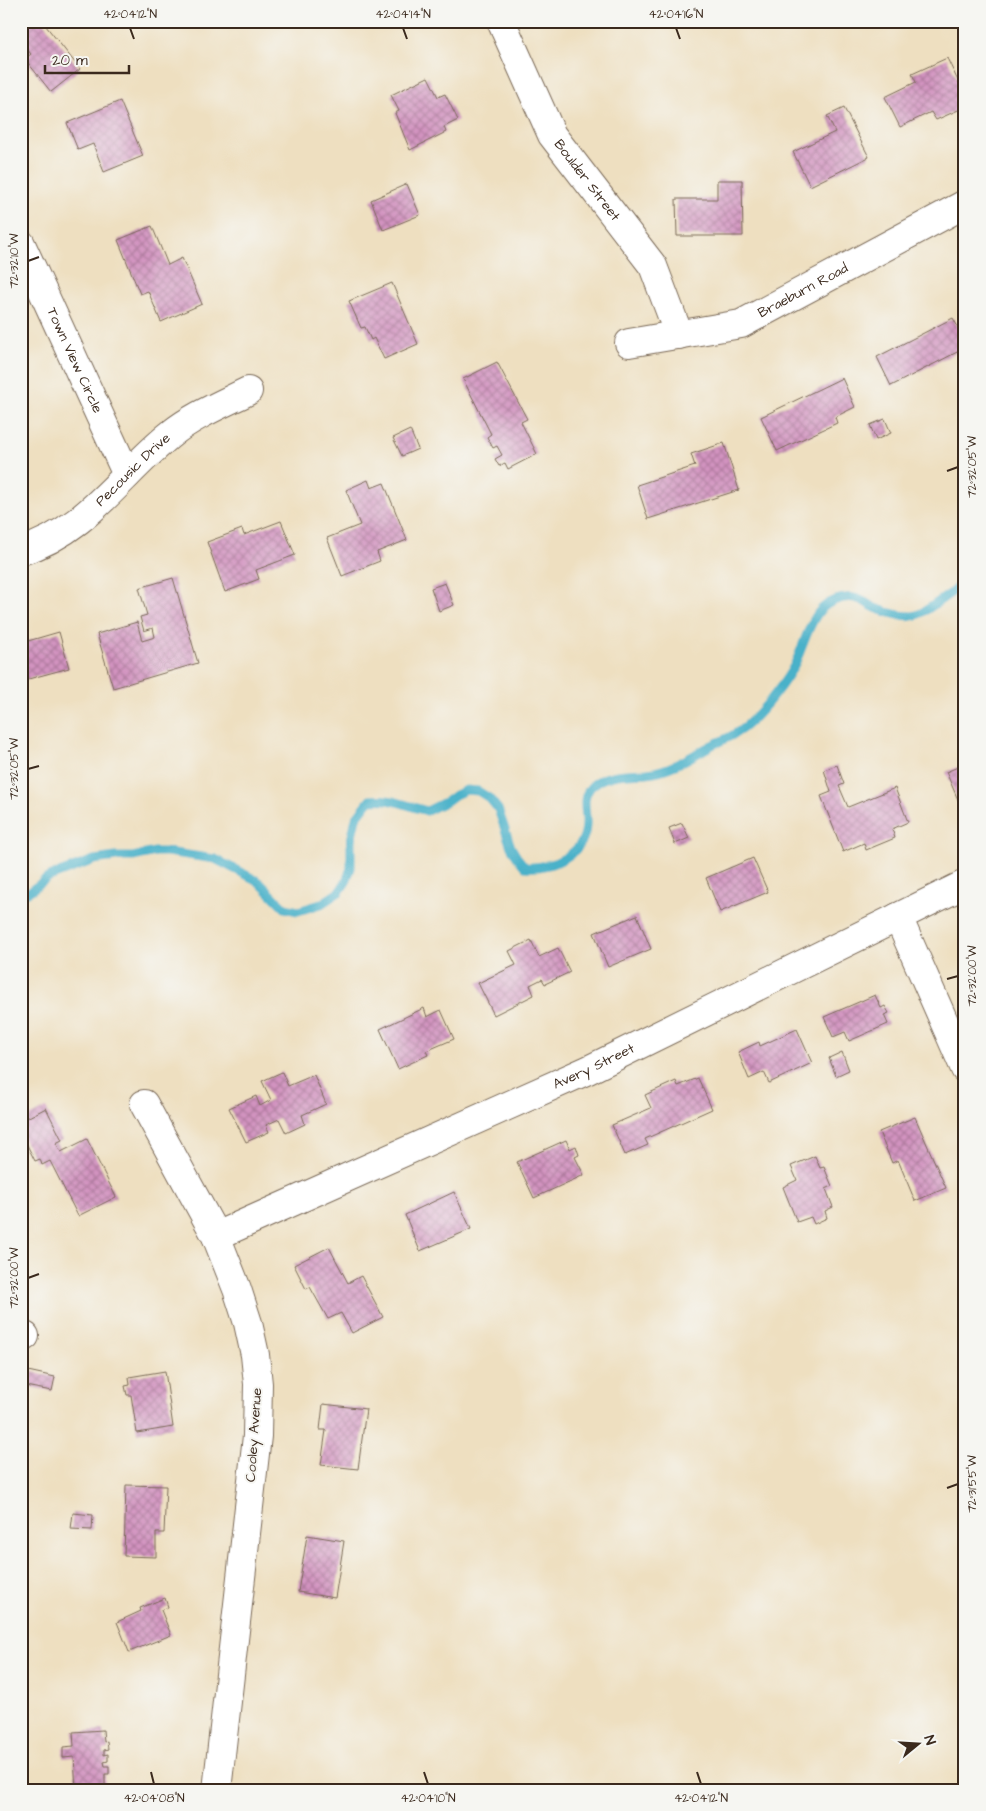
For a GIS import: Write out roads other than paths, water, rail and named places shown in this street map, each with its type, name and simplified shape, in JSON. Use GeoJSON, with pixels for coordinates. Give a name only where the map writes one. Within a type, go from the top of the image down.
{"type":"FeatureCollection","features":[{"type":"Feature","properties":{"kind":"street","name":"Boulder Street"},"geometry":{"type":"LineString","coordinates":[[501,21],[552,135],[653,266],[678,335]]}},
{"type":"Feature","properties":{"kind":"street","name":"Braeburn Road"},"geometry":{"type":"LineString","coordinates":[[629,343],[741,324],[965,204]]}},
{"type":"Feature","properties":{"kind":"street","name":"Town View Circle"},"geometry":{"type":"LineString","coordinates":[[21,244],[127,475]]}},
{"type":"Feature","properties":{"kind":"street","name":"Pecousic Drive"},"geometry":{"type":"LineString","coordinates":[[21,551],[54,537],[83,518],[110,494],[147,455],[185,423],[248,391]]}},
{"type":"Feature","properties":{"kind":"street","name":"Avery Street"},"geometry":{"type":"LineString","coordinates":[[216,1236],[588,1070],[965,884]]}},
{"type":"Feature","properties":{"kind":"street"},"geometry":{"type":"LineString","coordinates":[[898,916],[965,1069]]}},
{"type":"Feature","properties":{"kind":"street","name":"Cooley Avenue"},"geometry":{"type":"LineString","coordinates":[[144,1104],[216,1236],[237,1289],[252,1340],[257,1370],[257,1436],[217,1790]]}},
{"type":"Feature","properties":{"kind":"waterway"},"geometry":{"type":"LineString","coordinates":[[21,895],[30,891],[49,877],[94,860],[167,852],[215,859],[258,881],[285,908],[298,911],[321,904],[339,892],[346,882],[351,868],[351,840],[356,818],[370,800],[392,801],[427,811],[466,790],[478,791],[489,798],[498,809],[511,847],[525,867],[545,866],[565,858],[580,844],[586,825],[585,806],[587,792],[595,783],[609,777],[656,772],[672,766],[733,735],[752,720],[787,678],[814,620],[826,605],[842,598],[853,598],[886,612],[912,616],[920,614],[955,590],[962,580],[965,568]]}}]}
